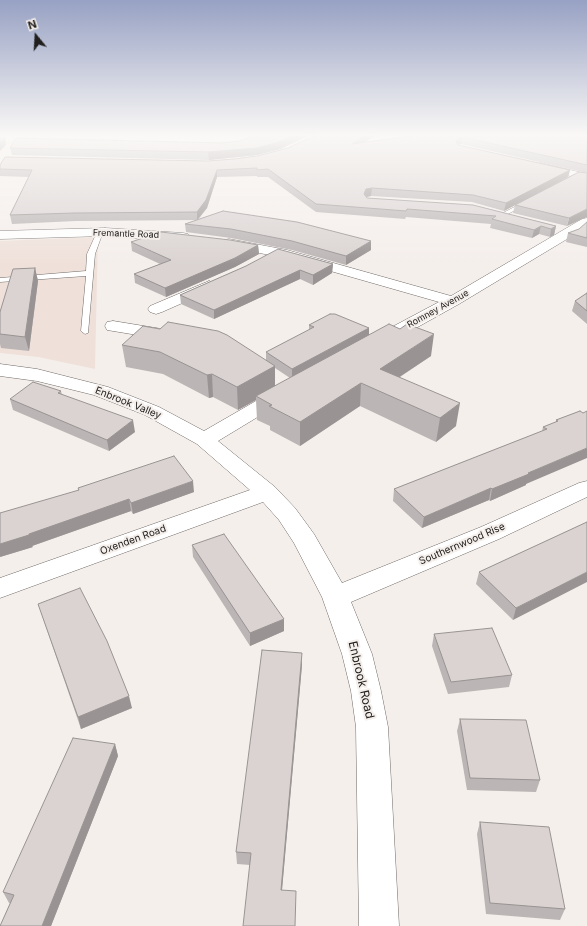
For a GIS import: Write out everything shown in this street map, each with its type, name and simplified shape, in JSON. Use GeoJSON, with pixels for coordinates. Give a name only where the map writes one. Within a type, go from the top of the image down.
{"type":"FeatureCollection","features":[{"type":"Feature","properties":{"kind":"street"},"geometry":{"type":"LineString","coordinates":[[487,212],[523,220]]}},
{"type":"Feature","properties":{"kind":"street"},"geometry":{"type":"LineString","coordinates":[[551,228],[582,226]]}},
{"type":"Feature","properties":{"kind":"street","name":"Romney Avenue"},"geometry":{"type":"LineString","coordinates":[[372,345],[453,301],[582,226]]}},
{"type":"Feature","properties":{"kind":"street","name":"Fremantle Road"},"geometry":{"type":"LineString","coordinates":[[0,235],[100,232],[152,234],[194,238]]}},
{"type":"Feature","properties":{"kind":"street"},"geometry":{"type":"LineString","coordinates":[[216,241],[276,252],[453,301]]}},
{"type":"Feature","properties":{"kind":"street"},"geometry":{"type":"LineString","coordinates":[[258,262],[276,252]]}},
{"type":"Feature","properties":{"kind":"street"},"geometry":{"type":"LineString","coordinates":[[156,309],[220,281]]}},
{"type":"Feature","properties":{"kind":"street"},"geometry":{"type":"LineString","coordinates":[[113,326],[182,338]]}},
{"type":"Feature","properties":{"kind":"street","name":"Enbrook Valley"},"geometry":{"type":"LineString","coordinates":[[0,370],[37,375],[101,391],[152,411],[204,440]]}},
{"type":"Feature","properties":{"kind":"street"},"geometry":{"type":"LineString","coordinates":[[204,440],[289,385]]}},
{"type":"Feature","properties":{"kind":"street","name":"Enbrook Road"},"geometry":{"type":"LineString","coordinates":[[204,440],[267,492],[287,514],[305,540],[336,597],[357,654],[372,727],[379,926]]}},
{"type":"Feature","properties":{"kind":"street","name":"Southernwood Rise"},"geometry":{"type":"LineString","coordinates":[[336,597],[490,533],[587,488]]}},
{"type":"Feature","properties":{"kind":"street","name":"Oxenden Road"},"geometry":{"type":"LineString","coordinates":[[0,588],[267,492]]}},
{"type":"Feature","properties":{"kind":"lane"},"geometry":{"type":"LineString","coordinates":[[569,180],[576,178]]}},
{"type":"Feature","properties":{"kind":"lane"},"geometry":{"type":"LineString","coordinates":[[502,215],[530,201]]}},
{"type":"Feature","properties":{"kind":"lane"},"geometry":{"type":"LineString","coordinates":[[85,331],[91,254],[100,232]]}},
{"type":"Feature","properties":{"kind":"lane"},"geometry":{"type":"LineString","coordinates":[[0,280],[90,273]]}},
{"type":"Feature","properties":{"kind":"shaded area"},"geometry":{"type":"Polygon","coordinates":[[[98,237],[95,369],[38,357],[0,353],[0,241],[98,237]]]}},
{"type":"Feature","properties":{"kind":"building"},"geometry":{"type":"Polygon","coordinates":[[[28,178],[214,178],[206,200],[197,212],[10,215],[28,178]]]}},
{"type":"Feature","properties":{"kind":"building"},"geometry":{"type":"Polygon","coordinates":[[[281,178],[554,178],[506,203],[473,195],[372,188],[366,189],[364,194],[367,198],[473,205],[556,226],[551,229],[541,226],[534,230],[492,219],[496,216],[316,204],[281,178]]]}},
{"type":"Feature","properties":{"kind":"building"},"geometry":{"type":"Polygon","coordinates":[[[567,178],[587,178],[587,209],[569,218],[515,205],[567,178]]]}},
{"type":"Feature","properties":{"kind":"building"},"geometry":{"type":"Polygon","coordinates":[[[223,211],[297,222],[371,241],[346,256],[292,241],[231,229],[185,224],[223,211]]]}},
{"type":"Feature","properties":{"kind":"building"},"geometry":{"type":"Polygon","coordinates":[[[587,222],[587,238],[568,233],[579,229],[587,222]]]}},
{"type":"Feature","properties":{"kind":"building"},"geometry":{"type":"Polygon","coordinates":[[[161,232],[230,240],[258,245],[235,258],[165,288],[134,274],[171,260],[131,242],[161,232]]]}},
{"type":"Feature","properties":{"kind":"building"},"geometry":{"type":"Polygon","coordinates":[[[278,249],[333,264],[313,275],[300,270],[214,310],[180,295],[246,266],[278,249]]]}},
{"type":"Feature","properties":{"kind":"building"},"geometry":{"type":"Polygon","coordinates":[[[35,268],[25,337],[0,334],[0,312],[13,269],[35,268]]]}},
{"type":"Feature","properties":{"kind":"building"},"geometry":{"type":"Polygon","coordinates":[[[587,293],[587,311],[575,301],[587,293]]]}},
{"type":"Feature","properties":{"kind":"building"},"geometry":{"type":"Polygon","coordinates":[[[330,314],[335,314],[369,328],[292,369],[266,352],[314,327],[309,325],[330,314]]]}},
{"type":"Feature","properties":{"kind":"building"},"geometry":{"type":"Polygon","coordinates":[[[168,322],[218,331],[227,335],[275,366],[237,387],[212,374],[207,375],[160,352],[122,345],[143,326],[160,329],[168,322]]]}},
{"type":"Feature","properties":{"kind":"building"},"geometry":{"type":"Polygon","coordinates":[[[389,324],[400,329],[407,324],[434,334],[380,369],[460,403],[440,418],[361,383],[300,422],[269,406],[272,405],[256,396],[389,324]]]}},
{"type":"Feature","properties":{"kind":"building"},"geometry":{"type":"Polygon","coordinates":[[[33,382],[61,391],[58,393],[133,420],[107,440],[10,399],[33,382]]]}},
{"type":"Feature","properties":{"kind":"building"},"geometry":{"type":"Polygon","coordinates":[[[580,411],[583,413],[587,411],[587,448],[528,473],[529,474],[492,489],[491,488],[424,517],[394,489],[547,429],[543,427],[558,421],[556,420],[580,411]]]}},
{"type":"Feature","properties":{"kind":"building"},"geometry":{"type":"Polygon","coordinates":[[[174,456],[193,481],[131,503],[129,499],[0,544],[0,513],[79,490],[78,488],[174,456]]]}},
{"type":"Feature","properties":{"kind":"building"},"geometry":{"type":"Polygon","coordinates":[[[587,522],[587,572],[516,608],[479,572],[587,522]]]}},
{"type":"Feature","properties":{"kind":"building"},"geometry":{"type":"Polygon","coordinates":[[[224,534],[284,619],[250,633],[192,545],[224,534]]]}},
{"type":"Feature","properties":{"kind":"building"},"geometry":{"type":"Polygon","coordinates":[[[80,588],[107,641],[129,696],[78,717],[38,604],[80,588]]]}},
{"type":"Feature","properties":{"kind":"building"},"geometry":{"type":"Polygon","coordinates":[[[492,628],[512,675],[451,682],[434,634],[492,628]]]}},
{"type":"Feature","properties":{"kind":"building"},"geometry":{"type":"Polygon","coordinates":[[[262,650],[302,653],[281,890],[296,891],[295,926],[243,926],[251,853],[236,852],[262,650]]]}},
{"type":"Feature","properties":{"kind":"building"},"geometry":{"type":"Polygon","coordinates":[[[460,719],[526,720],[540,780],[470,778],[460,719]]]}},
{"type":"Feature","properties":{"kind":"building"},"geometry":{"type":"Polygon","coordinates":[[[73,738],[115,744],[42,926],[0,926],[14,895],[3,892],[73,738]]]}},
{"type":"Feature","properties":{"kind":"building"},"geometry":{"type":"Polygon","coordinates":[[[480,822],[549,827],[565,909],[490,903],[480,822]]]}}]}
